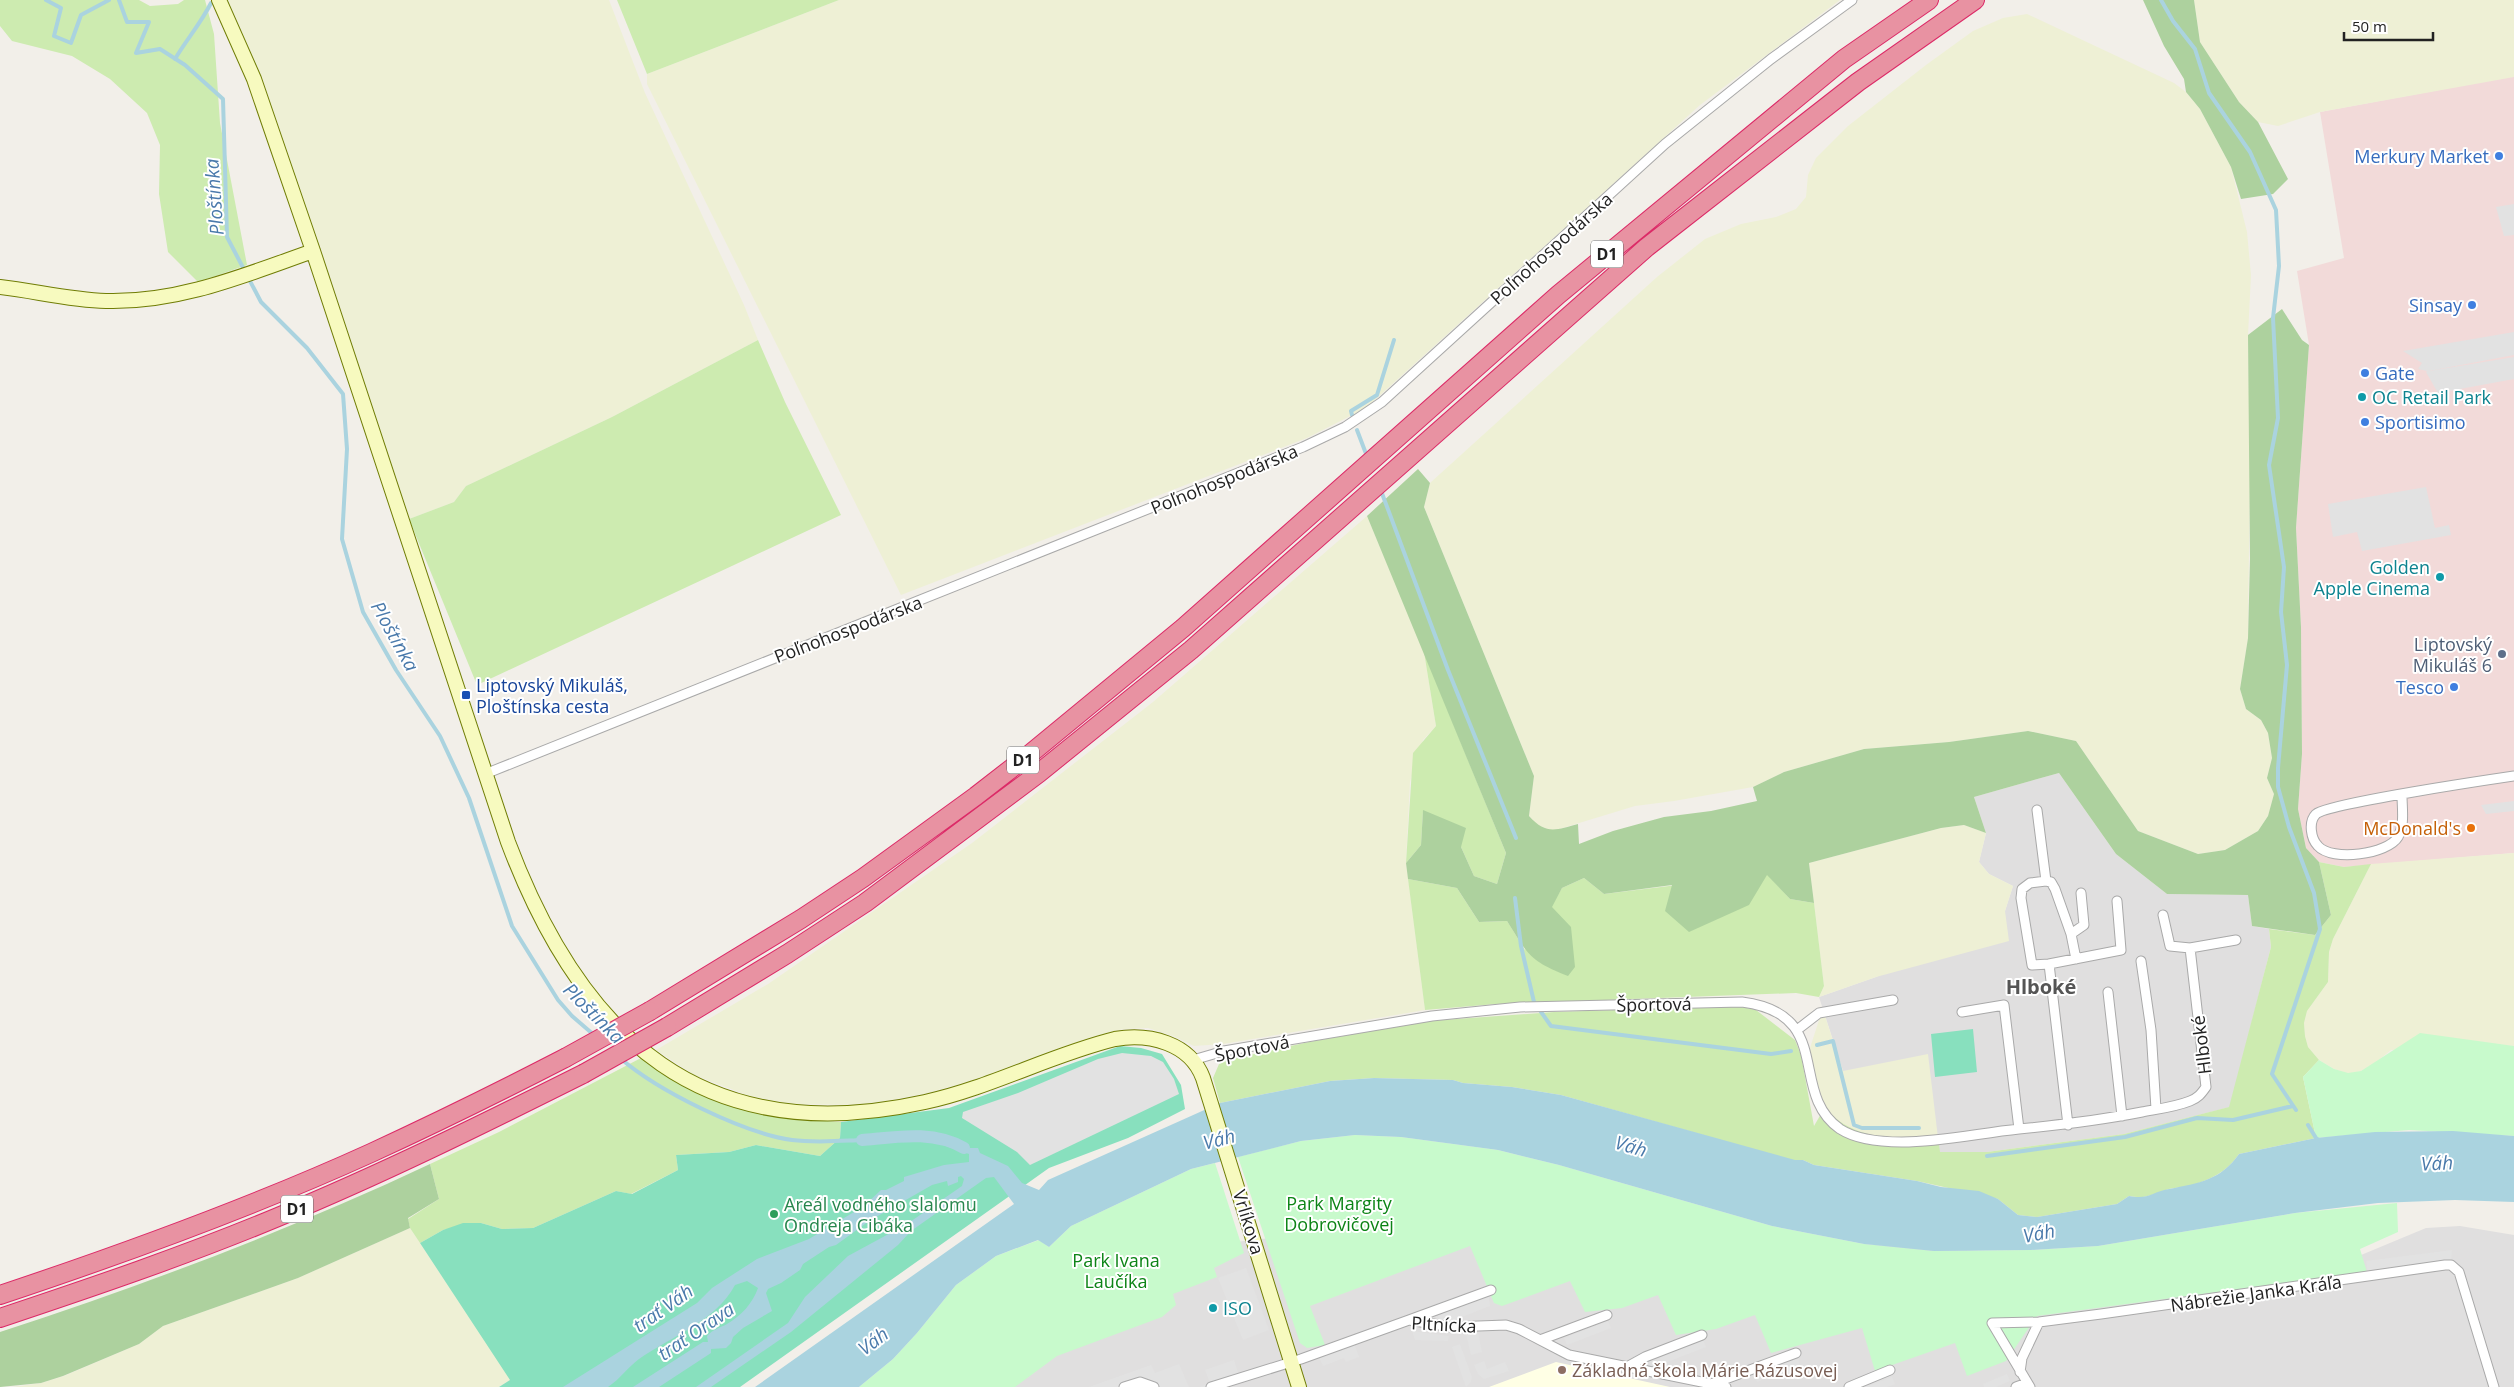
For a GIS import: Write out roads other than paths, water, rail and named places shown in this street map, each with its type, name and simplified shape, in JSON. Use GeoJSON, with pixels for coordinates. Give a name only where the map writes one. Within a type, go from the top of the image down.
{"type":"FeatureCollection","features":[{"type":"Feature","properties":{"kind":"highway","name":"D1"},"geometry":{"type":"LineString","coordinates":[[0,1295],[162,1239],[370,1154],[565,1058],[650,1011],[801,919],[862,878],[976,796],[1183,628],[1558,295],[1844,58],[1929,0]]}},
{"type":"Feature","properties":{"kind":"highway","name":"D1"},"geometry":{"type":"LineString","coordinates":[[0,1318],[171,1259],[277,1218],[380,1172],[583,1074],[667,1027],[787,954],[865,903],[990,812],[1191,650],[1647,247],[1858,82],[1975,0]]}},
{"type":"Feature","properties":{"kind":"street"},"geometry":{"type":"LineString","coordinates":[[219,0],[254,79],[313,251],[486,774],[530,898],[571,973],[603,1013],[632,1042],[669,1069],[712,1092],[774,1109],[793,1112],[844,1114],[891,1109],[944,1097],[1099,1043],[1128,1037],[1159,1041],[1174,1047],[1193,1060]]}},
{"type":"Feature","properties":{"kind":"street","name":"Poľnohospodárska"},"geometry":{"type":"LineString","coordinates":[[486,774],[1302,448],[1345,427],[1382,402],[1701,114],[1852,0]]}},
{"type":"Feature","properties":{"kind":"street"},"geometry":{"type":"LineString","coordinates":[[0,287],[82,299],[126,301],[178,295],[225,282],[313,251]]}},
{"type":"Feature","properties":{"kind":"street"},"geometry":{"type":"LineString","coordinates":[[2402,795],[2403,820],[2401,830],[2391,844],[2371,851],[2341,855],[2326,852],[2317,846],[2311,828],[2312,820],[2318,813],[2402,795],[2514,776]]}},
{"type":"Feature","properties":{"kind":"street"},"geometry":{"type":"LineString","coordinates":[[2036,810],[2046,881]]}},
{"type":"Feature","properties":{"kind":"street"},"geometry":{"type":"LineString","coordinates":[[2076,959],[2071,934],[2051,882],[2030,883],[2022,889],[2021,898],[2032,965],[2049,964],[2076,959],[2121,950],[2117,901]]}},
{"type":"Feature","properties":{"kind":"street"},"geometry":{"type":"LineString","coordinates":[[2071,934],[2084,925],[2081,893]]}},
{"type":"Feature","properties":{"kind":"street"},"geometry":{"type":"LineString","coordinates":[[2162,915],[2170,946],[2190,948],[2236,940]]}},
{"type":"Feature","properties":{"kind":"street","name":"Hlboké"},"geometry":{"type":"LineString","coordinates":[[2039,1128],[2122,1116],[2199,1097],[2206,1086],[2190,948]]}},
{"type":"Feature","properties":{"kind":"street"},"geometry":{"type":"LineString","coordinates":[[2141,961],[2151,1030],[2156,1109]]}},
{"type":"Feature","properties":{"kind":"street"},"geometry":{"type":"LineString","coordinates":[[2049,964],[2068,1125]]}},
{"type":"Feature","properties":{"kind":"street"},"geometry":{"type":"LineString","coordinates":[[2108,992],[2122,1116]]}},
{"type":"Feature","properties":{"kind":"street"},"geometry":{"type":"LineString","coordinates":[[1797,1030],[1819,1013],[1893,1000]]}},
{"type":"Feature","properties":{"kind":"street","name":"Športová"},"geometry":{"type":"LineString","coordinates":[[1193,1060],[1224,1052],[1432,1016],[1520,1007],[1742,1002],[1757,1004],[1779,1013],[1797,1030],[1808,1054],[1815,1095],[1829,1119],[1841,1130],[1869,1140],[1903,1142],[1949,1139],[2039,1128]]}},
{"type":"Feature","properties":{"kind":"street"},"geometry":{"type":"LineString","coordinates":[[1962,1012],[2004,1005],[2020,1129]]}},
{"type":"Feature","properties":{"kind":"street","name":"Vrlíkova"},"geometry":{"type":"LineString","coordinates":[[1193,1060],[1200,1071],[1240,1191],[1300,1387]]}},
{"type":"Feature","properties":{"kind":"street","name":"Nábrežie Janka Kráľa"},"geometry":{"type":"LineString","coordinates":[[2020,1372],[1992,1323],[2039,1322],[2282,1290],[2451,1265],[2459,1272],[2463,1282],[2494,1387]]}},
{"type":"Feature","properties":{"kind":"street"},"geometry":{"type":"LineString","coordinates":[[1409,1320],[1491,1290]]}},
{"type":"Feature","properties":{"kind":"street"},"geometry":{"type":"LineString","coordinates":[[1540,1340],[1607,1315]]}},
{"type":"Feature","properties":{"kind":"street","name":"Pltnícka"},"geometry":{"type":"LineString","coordinates":[[1211,1387],[1292,1362],[1409,1320],[1451,1327],[1506,1325],[1519,1328],[1569,1355],[1625,1368],[1726,1387]]}},
{"type":"Feature","properties":{"kind":"street"},"geometry":{"type":"LineString","coordinates":[[2016,1387],[2029,1385],[2020,1372],[2022,1358],[2039,1322]]}},
{"type":"Feature","properties":{"kind":"street"},"geometry":{"type":"LineString","coordinates":[[1625,1368],[1645,1357],[1702,1335]]}},
{"type":"Feature","properties":{"kind":"street"},"geometry":{"type":"LineString","coordinates":[[1712,1384],[1796,1353]]}},
{"type":"Feature","properties":{"kind":"street"},"geometry":{"type":"LineString","coordinates":[[1849,1387],[1890,1370]]}},
{"type":"Feature","properties":{"kind":"street"},"geometry":{"type":"LineString","coordinates":[[1124,1387],[1140,1382],[1154,1387]]}},
{"type":"Feature","properties":{"kind":"water","name":"Váh"},"geometry":{"type":"Polygon","coordinates":[[[1374,1078],[1453,1080],[1463,1083],[1512,1087],[1561,1095],[1795,1160],[1803,1160],[1814,1165],[1917,1181],[1941,1187],[1979,1191],[1998,1199],[2018,1215],[2037,1217],[2117,1204],[2129,1196],[2141,1197],[2200,1182],[2225,1170],[2239,1154],[2316,1138],[2375,1132],[2453,1131],[2514,1136],[2514,1202],[2455,1200],[2378,1203],[2295,1213],[2098,1246],[2031,1250],[1934,1251],[1864,1244],[1772,1226],[1559,1165],[1498,1150],[1401,1137],[1355,1135],[1301,1141],[1191,1169],[1071,1226],[1049,1247],[1038,1240],[996,1256],[956,1285],[893,1359],[859,1387],[755,1387],[1014,1204],[994,1177],[986,1178],[911,1231],[898,1245],[791,1332],[711,1387],[696,1387],[788,1323],[805,1297],[848,1256],[907,1224],[962,1186],[964,1179],[961,1176],[958,1177],[958,1182],[948,1186],[947,1181],[932,1185],[869,1221],[836,1245],[829,1247],[803,1264],[800,1270],[781,1283],[768,1289],[766,1293],[772,1311],[743,1328],[733,1337],[731,1343],[726,1348],[711,1349],[711,1353],[659,1387],[633,1387],[703,1342],[708,1342],[707,1336],[709,1334],[732,1321],[746,1309],[758,1288],[747,1281],[735,1285],[717,1309],[692,1327],[639,1359],[608,1387],[563,1387],[697,1303],[712,1288],[757,1259],[809,1239],[864,1206],[881,1190],[886,1190],[904,1181],[904,1177],[944,1165],[969,1162],[969,1154],[943,1145],[952,1139],[963,1142],[970,1148],[978,1148],[980,1153],[1008,1166],[1022,1183],[1039,1190],[1048,1180],[1220,1103],[1330,1081],[1374,1078]]]}},
{"type":"Feature","properties":{"kind":"waterway","name":"Ploštínka"},"geometry":{"type":"LineString","coordinates":[[46,0],[61,8],[54,36],[71,43],[81,15],[109,0]]}},
{"type":"Feature","properties":{"kind":"waterway","name":"Ploštínka"},"geometry":{"type":"LineString","coordinates":[[119,0],[127,22],[149,22],[136,53],[160,49],[185,65],[223,99],[227,237],[261,302],[307,348],[343,394],[347,449],[342,539],[363,612],[396,670],[440,736],[469,798],[512,926],[558,1000],[572,1016],[594,1035]]}},
{"type":"Feature","properties":{"kind":"waterway"},"geometry":{"type":"LineString","coordinates":[[2161,0],[2173,21],[2195,49],[2209,93],[2250,152],[2276,210],[2279,266],[2273,318],[2278,418],[2269,465],[2284,567],[2281,612],[2287,665],[2278,787],[2289,827],[2314,893],[2320,929],[2272,1074],[2296,1110]]}},
{"type":"Feature","properties":{"kind":"waterway"},"geometry":{"type":"LineString","coordinates":[[175,59],[211,3]]}},
{"type":"Feature","properties":{"kind":"waterway"},"geometry":{"type":"LineString","coordinates":[[1352,415],[1351,411],[1377,395],[1394,340]]}},
{"type":"Feature","properties":{"kind":"waterway"},"geometry":{"type":"LineString","coordinates":[[1357,430],[1368,459]]}},
{"type":"Feature","properties":{"kind":"waterway"},"geometry":{"type":"LineString","coordinates":[[1380,488],[1448,670],[1516,838]]}},
{"type":"Feature","properties":{"kind":"waterway"},"geometry":{"type":"LineString","coordinates":[[1515,898],[1521,946],[1534,1002],[1551,1026],[1771,1054],[1791,1051]]}},
{"type":"Feature","properties":{"kind":"waterway"},"geometry":{"type":"LineString","coordinates":[[1817,1045],[1833,1041],[1854,1125],[1862,1128],[1919,1128]]}},
{"type":"Feature","properties":{"kind":"waterway","name":"Ploštínka"},"geometry":{"type":"LineString","coordinates":[[620,1058],[636,1071],[678,1097],[726,1120],[750,1129],[772,1136],[801,1141],[862,1140]]}},
{"type":"Feature","properties":{"kind":"waterway"},"geometry":{"type":"LineString","coordinates":[[1987,1156],[2125,1137],[2197,1118],[2233,1120],[2293,1106]]}},
{"type":"Feature","properties":{"kind":"waterway"},"geometry":{"type":"LineString","coordinates":[[2308,1125],[2320,1141]]}},
{"type":"Feature","properties":{"kind":"waterway"},"geometry":{"type":"LineString","coordinates":[[862,1140],[901,1136],[927,1137],[952,1142],[964,1148]]}},
{"type":"Feature","properties":{"kind":"place","name":"Merkury Market"},"geometry":{"type":"Point","coordinates":[2499,156]}},
{"type":"Feature","properties":{"kind":"place","name":"Sinsay"},"geometry":{"type":"Point","coordinates":[2472,305]}},
{"type":"Feature","properties":{"kind":"place","name":"Gate"},"geometry":{"type":"Point","coordinates":[2365,373]}},
{"type":"Feature","properties":{"kind":"place","name":"OC Retail Park"},"geometry":{"type":"Point","coordinates":[2362,397]}},
{"type":"Feature","properties":{"kind":"place","name":"Sportisimo"},"geometry":{"type":"Point","coordinates":[2365,422]}},
{"type":"Feature","properties":{"kind":"place","name":"Golden Apple Cinema"},"geometry":{"type":"Point","coordinates":[2440,577]}},
{"type":"Feature","properties":{"kind":"place","name":"Liptovský Mikuláš 6"},"geometry":{"type":"Point","coordinates":[2502,654]}},
{"type":"Feature","properties":{"kind":"place","name":"Tesco"},"geometry":{"type":"Point","coordinates":[2454,687]}},
{"type":"Feature","properties":{"kind":"place","name":"Liptovský Mikuláš, Ploštínska cesta"},"geometry":{"type":"Point","coordinates":[466,695]}},
{"type":"Feature","properties":{"kind":"place","name":"McDonald's"},"geometry":{"type":"Point","coordinates":[2471,828]}},
{"type":"Feature","properties":{"kind":"place","name":"Areál vodného slalomu Ondreja Cibáka"},"geometry":{"type":"Point","coordinates":[774,1214]}},
{"type":"Feature","properties":{"kind":"place","name":"ISO"},"geometry":{"type":"Point","coordinates":[1213,1308]}},
{"type":"Feature","properties":{"kind":"place","name":"Základná škola Márie Rázusovej"},"geometry":{"type":"Point","coordinates":[1562,1370]}},
{"type":"Feature","properties":{"kind":"district","name":"Hlboké"},"geometry":{"type":"Point","coordinates":[2041,986]}},
{"type":"Feature","properties":{"kind":"park label","name":"Park Margity Dobrovičovej"},"geometry":{"type":"Point","coordinates":[1339,1213]}},
{"type":"Feature","properties":{"kind":"park label","name":"Park Ivana Laučíka"},"geometry":{"type":"Point","coordinates":[1116,1270]}},
{"type":"Feature","properties":{"kind":"water label","name":"trať Váh"},"geometry":{"type":"Point","coordinates":[663,1308]}},
{"type":"Feature","properties":{"kind":"water label","name":"trať Orava"},"geometry":{"type":"Point","coordinates":[696,1331]}}]}
